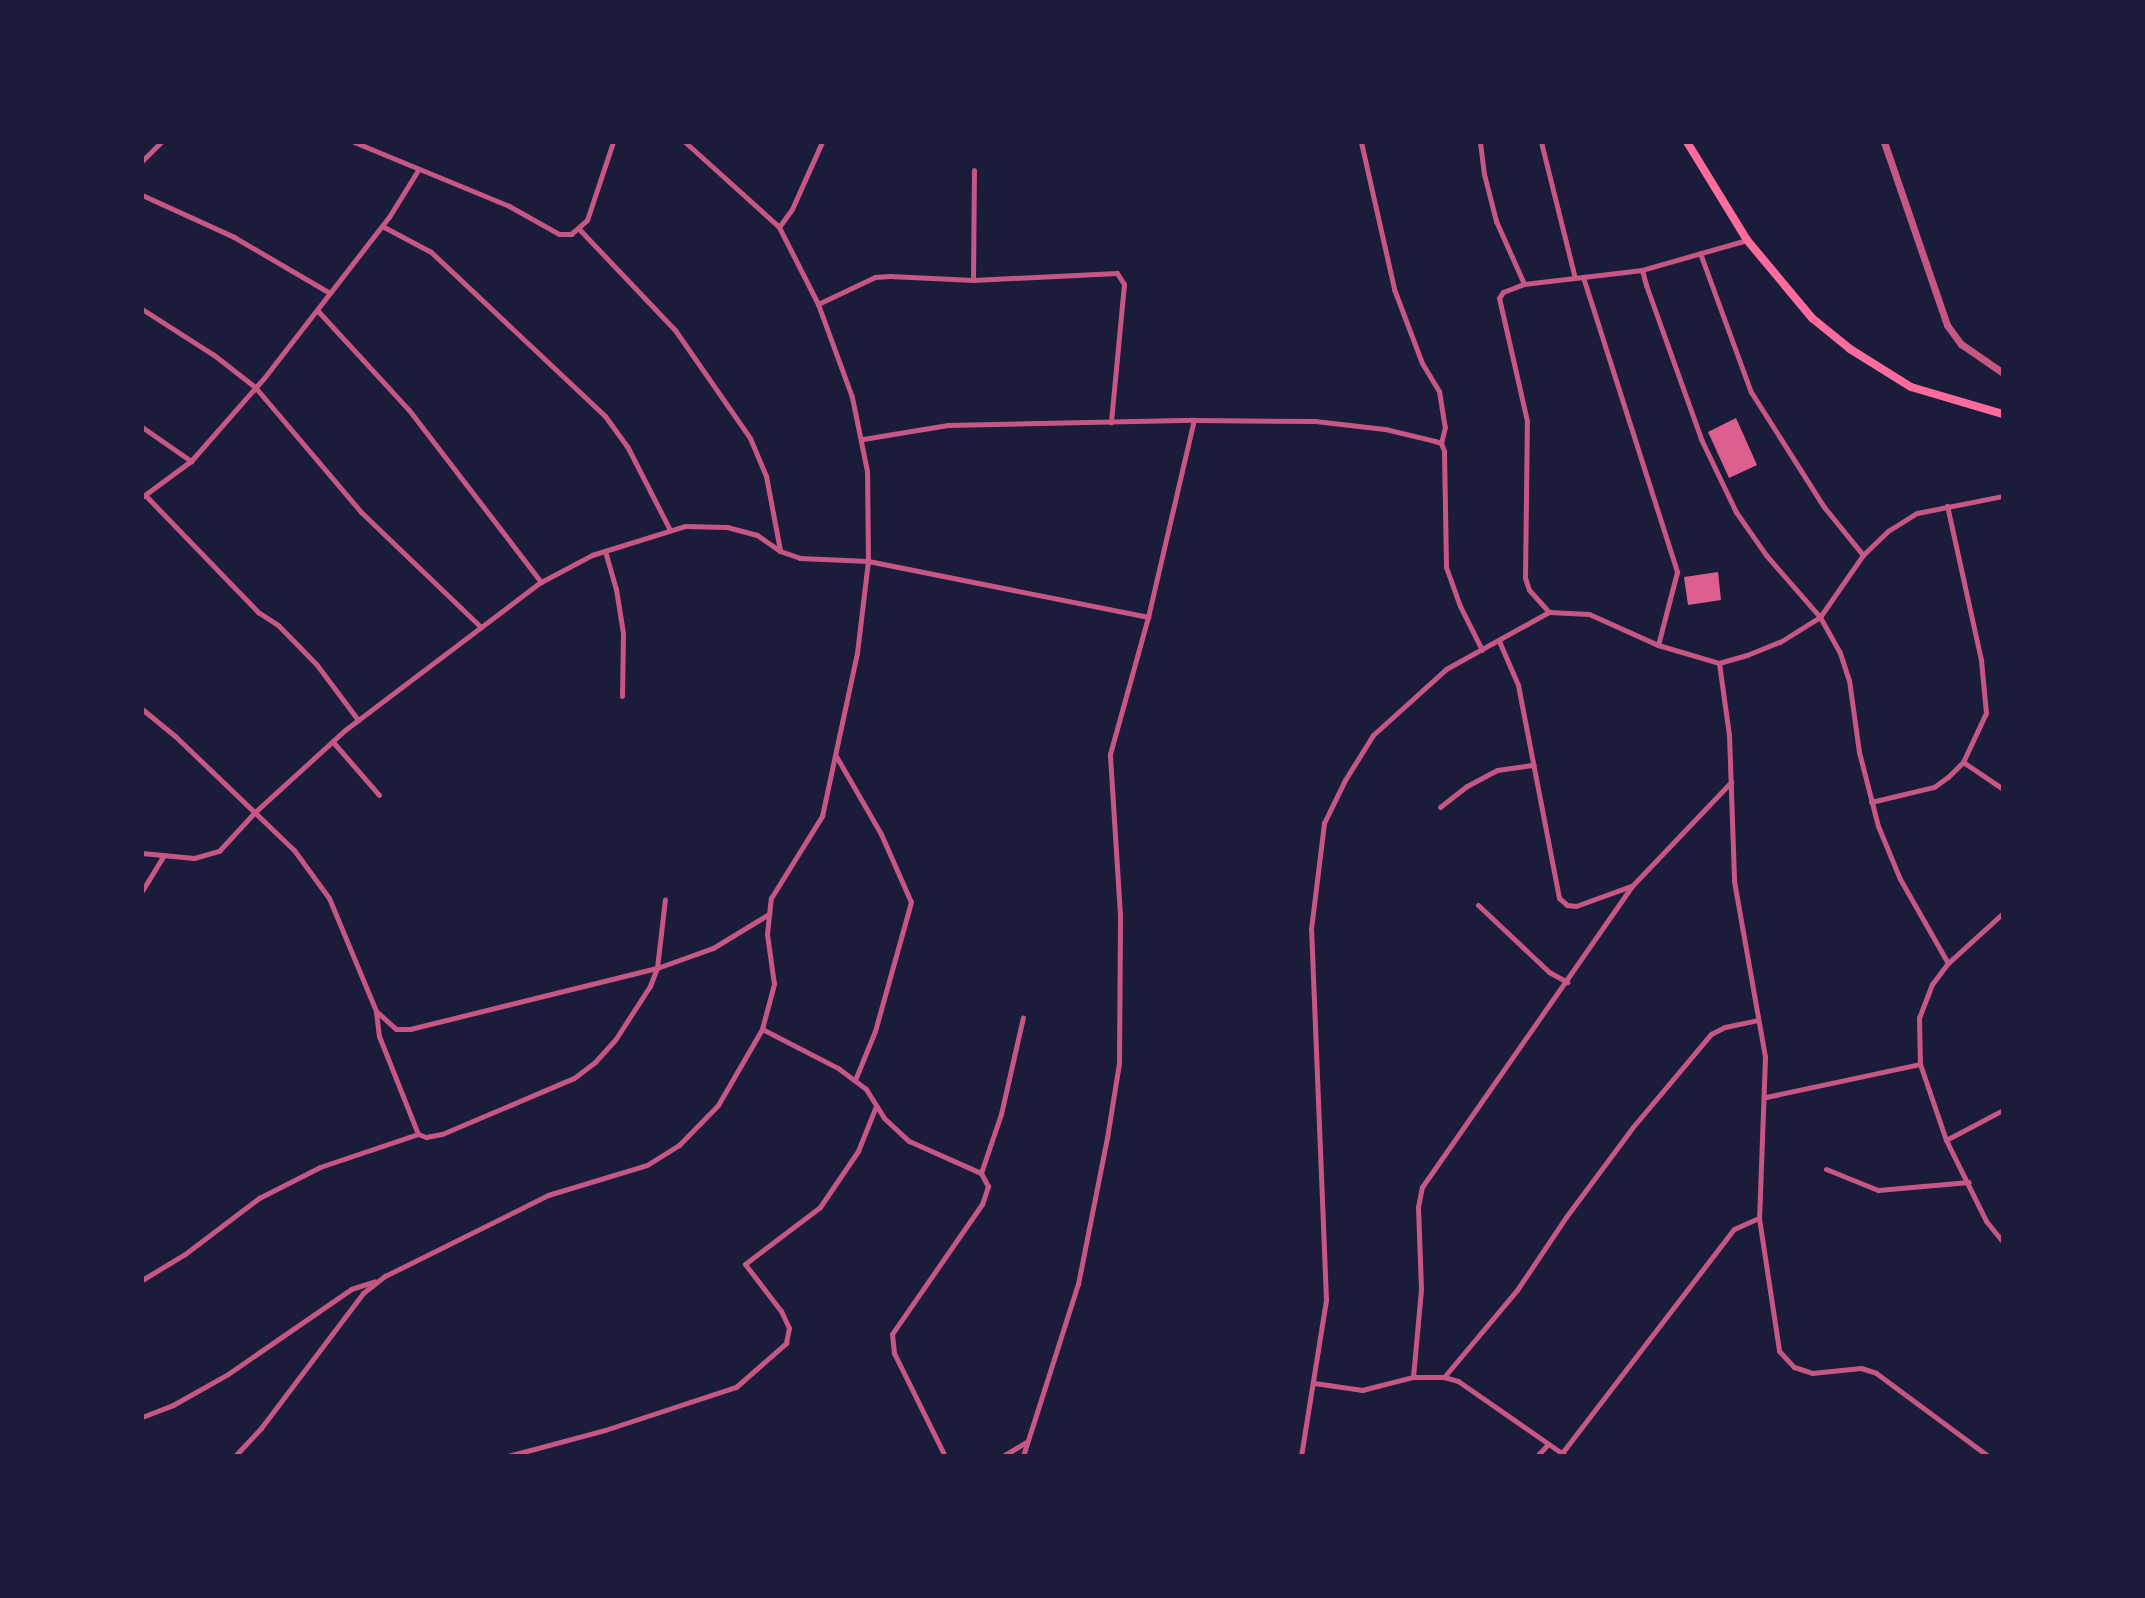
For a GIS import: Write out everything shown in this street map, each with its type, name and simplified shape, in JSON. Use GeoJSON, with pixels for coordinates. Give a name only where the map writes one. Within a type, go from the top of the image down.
{"type":"FeatureCollection","features":[{"type":"Feature","properties":{"kind":"main road"},"geometry":{"type":"LineString","coordinates":[[1687,142],[1747,240],[1812,318],[1871,364],[1911,387],[2003,414]]}},
{"type":"Feature","properties":{"kind":"street"},"geometry":{"type":"LineString","coordinates":[[142,161],[161,142]]}},
{"type":"Feature","properties":{"kind":"street"},"geometry":{"type":"LineString","coordinates":[[354,142],[509,206],[559,234],[579,229],[592,209],[613,142]]}},
{"type":"Feature","properties":{"kind":"street"},"geometry":{"type":"LineString","coordinates":[[142,1417],[173,1405],[228,1374],[351,1289],[380,1280],[548,1195],[647,1165],[679,1145],[718,1105],[762,1029],[774,984],[767,934],[771,898],[822,816],[857,653],[868,561],[867,471],[863,439],[852,397],[818,304],[779,227],[685,142]]}},
{"type":"Feature","properties":{"kind":"street"},"geometry":{"type":"LineString","coordinates":[[779,227],[792,209],[822,142]]}},
{"type":"Feature","properties":{"kind":"street"},"geometry":{"type":"LineString","coordinates":[[1361,142],[1394,289],[1422,363],[1439,391],[1445,427],[1441,443],[1444,451],[1446,567],[1460,606],[1482,650]]}},
{"type":"Feature","properties":{"kind":"street"},"geometry":{"type":"LineString","coordinates":[[1480,142],[1484,174],[1496,221],[1524,284]]}},
{"type":"Feature","properties":{"kind":"street"},"geometry":{"type":"LineString","coordinates":[[1541,142],[1575,278]]}},
{"type":"Feature","properties":{"kind":"street"},"geometry":{"type":"LineString","coordinates":[[1884,142],[1947,325],[1961,344],[2003,373]]}},
{"type":"Feature","properties":{"kind":"street"},"geometry":{"type":"LineString","coordinates":[[358,720],[317,665],[278,625],[258,612],[144,496],[191,461],[255,387],[382,226],[418,170]]}},
{"type":"Feature","properties":{"kind":"street"},"geometry":{"type":"LineString","coordinates":[[973,280],[974,170]]}},
{"type":"Feature","properties":{"kind":"street"},"geometry":{"type":"LineString","coordinates":[[142,195],[234,237],[330,293]]}},
{"type":"Feature","properties":{"kind":"street"},"geometry":{"type":"LineString","coordinates":[[382,226],[431,252],[605,416],[633,457],[670,530]]}},
{"type":"Feature","properties":{"kind":"street"},"geometry":{"type":"LineString","coordinates":[[579,229],[675,330],[750,438],[766,476],[780,551]]}},
{"type":"Feature","properties":{"kind":"street"},"geometry":{"type":"LineString","coordinates":[[1549,612],[1529,590],[1525,578],[1527,421],[1499,306],[1503,292],[1524,284],[1642,270],[1747,240]]}},
{"type":"Feature","properties":{"kind":"street"},"geometry":{"type":"LineString","coordinates":[[1700,253],[1751,392],[1824,507],[1863,555]]}},
{"type":"Feature","properties":{"kind":"street"},"geometry":{"type":"LineString","coordinates":[[1642,270],[1701,439],[1736,512],[1766,555],[1820,617],[1840,653],[1849,680],[1859,752],[1871,802],[1900,879],[1948,963]]}},
{"type":"Feature","properties":{"kind":"street"},"geometry":{"type":"LineString","coordinates":[[818,304],[875,277],[973,280],[1121,276],[1124,284],[1111,422]]}},
{"type":"Feature","properties":{"kind":"street"},"geometry":{"type":"LineString","coordinates":[[1583,277],[1677,572],[1658,645]]}},
{"type":"Feature","properties":{"kind":"street"},"geometry":{"type":"LineString","coordinates":[[142,309],[214,355],[255,387],[362,513],[481,627]]}},
{"type":"Feature","properties":{"kind":"street"},"geometry":{"type":"LineString","coordinates":[[317,310],[409,410],[541,582]]}},
{"type":"Feature","properties":{"kind":"street"},"geometry":{"type":"LineString","coordinates":[[863,439],[948,425],[1194,420],[1315,421],[1385,429],[1441,443]]}},
{"type":"Feature","properties":{"kind":"street"},"geometry":{"type":"LineString","coordinates":[[1022,1455],[1078,1284],[1119,1063],[1120,915],[1110,754],[1148,617],[1194,420]]}},
{"type":"Feature","properties":{"kind":"street"},"geometry":{"type":"LineString","coordinates":[[142,427],[191,461]]}},
{"type":"Feature","properties":{"kind":"street"},"geometry":{"type":"LineString","coordinates":[[1301,1456],[1326,1300],[1311,929],[1324,823],[1345,780],[1373,735],[1446,669],[1549,612],[1589,614],[1658,645],[1719,663],[1780,642],[1820,617],[1863,555],[1888,531],[1917,513],[2003,496]]}},
{"type":"Feature","properties":{"kind":"street"},"geometry":{"type":"LineString","coordinates":[[1871,802],[1934,787],[1963,762],[1986,713],[1981,660],[1947,506]]}},
{"type":"Feature","properties":{"kind":"street"},"geometry":{"type":"LineString","coordinates":[[142,853],[194,858],[219,851],[254,813],[358,720],[541,582],[605,551],[685,526],[727,527],[757,535],[780,551],[800,558],[868,561],[1148,617]]}},
{"type":"Feature","properties":{"kind":"street"},"geometry":{"type":"LineString","coordinates":[[605,551],[616,589],[623,633],[622,696]]}},
{"type":"Feature","properties":{"kind":"street"},"geometry":{"type":"LineString","coordinates":[[1499,641],[1518,685],[1559,898],[1567,905],[1576,906],[1632,886]]}},
{"type":"Feature","properties":{"kind":"street"},"geometry":{"type":"LineString","coordinates":[[1719,663],[1731,782],[1734,881],[1765,1057],[1766,1097],[1759,1218],[1777,1338],[1784,1358],[1794,1367],[1812,1373],[1861,1368],[1876,1373],[1988,1456]]}},
{"type":"Feature","properties":{"kind":"street"},"geometry":{"type":"LineString","coordinates":[[142,709],[294,850],[329,898],[376,1011],[379,1036],[418,1134]]}},
{"type":"Feature","properties":{"kind":"street"},"geometry":{"type":"LineString","coordinates":[[333,742],[379,795]]}},
{"type":"Feature","properties":{"kind":"street"},"geometry":{"type":"LineString","coordinates":[[835,755],[881,834],[911,902],[875,1031],[855,1080]]}},
{"type":"Feature","properties":{"kind":"street"},"geometry":{"type":"LineString","coordinates":[[1963,762],[2003,789]]}},
{"type":"Feature","properties":{"kind":"street"},"geometry":{"type":"LineString","coordinates":[[1440,807],[1467,786],[1497,770],[1534,765]]}},
{"type":"Feature","properties":{"kind":"street"},"geometry":{"type":"LineString","coordinates":[[1413,1377],[1421,1289],[1418,1207],[1422,1187],[1632,886],[1731,782]]}},
{"type":"Feature","properties":{"kind":"street"},"geometry":{"type":"LineString","coordinates":[[142,891],[164,855]]}},
{"type":"Feature","properties":{"kind":"street"},"geometry":{"type":"LineString","coordinates":[[142,1280],[185,1254],[259,1198],[320,1167],[418,1134],[426,1137],[442,1134],[574,1078],[615,1040],[657,968],[665,899]]}},
{"type":"Feature","properties":{"kind":"street"},"geometry":{"type":"LineString","coordinates":[[1478,905],[1549,972],[1567,982]]}},
{"type":"Feature","properties":{"kind":"street"},"geometry":{"type":"LineString","coordinates":[[2003,913],[1948,963],[1932,984],[1919,1018],[1920,1064],[1946,1140],[1986,1221],[2003,1242]]}},
{"type":"Feature","properties":{"kind":"street"},"geometry":{"type":"LineString","coordinates":[[376,1011],[396,1029],[410,1029],[657,968],[713,948],[769,914]]}},
{"type":"Feature","properties":{"kind":"street"},"geometry":{"type":"LineString","coordinates":[[981,1173],[1001,1114],[1023,1017]]}},
{"type":"Feature","properties":{"kind":"street"},"geometry":{"type":"LineString","coordinates":[[1444,1377],[1517,1290],[1613,1153],[1711,1034],[1725,1027],[1757,1020]]}},
{"type":"Feature","properties":{"kind":"street"},"geometry":{"type":"LineString","coordinates":[[762,1029],[855,1080],[909,1141],[981,1173],[988,1186],[982,1204],[892,1334],[894,1353],[945,1456]]}},
{"type":"Feature","properties":{"kind":"street"},"geometry":{"type":"LineString","coordinates":[[1766,1097],[1920,1064]]}},
{"type":"Feature","properties":{"kind":"street"},"geometry":{"type":"LineString","coordinates":[[508,1456],[605,1430],[736,1387],[786,1343],[789,1328],[781,1311],[745,1264],[820,1207],[858,1151],[876,1106]]}},
{"type":"Feature","properties":{"kind":"street"},"geometry":{"type":"LineString","coordinates":[[1946,1140],[2003,1110]]}},
{"type":"Feature","properties":{"kind":"street"},"geometry":{"type":"LineString","coordinates":[[1826,1169],[1878,1190],[1969,1182]]}},
{"type":"Feature","properties":{"kind":"street"},"geometry":{"type":"LineString","coordinates":[[1314,1383],[1362,1390],[1413,1377],[1444,1377],[1458,1381],[1564,1454],[1734,1229],[1759,1218]]}},
{"type":"Feature","properties":{"kind":"street"},"geometry":{"type":"LineString","coordinates":[[235,1456],[261,1428],[363,1293],[380,1280]]}},
{"type":"Feature","properties":{"kind":"street"},"geometry":{"type":"LineString","coordinates":[[1003,1456],[1027,1441]]}},
{"type":"Feature","properties":{"kind":"street"},"geometry":{"type":"LineString","coordinates":[[1537,1456],[1548,1444]]}},
{"type":"Feature","properties":{"kind":"building"},"geometry":{"type":"Polygon","coordinates":[[[1736,418],[1757,465],[1729,478],[1708,432],[1736,418]]]}},
{"type":"Feature","properties":{"kind":"building"},"geometry":{"type":"Polygon","coordinates":[[[1718,572],[1721,600],[1688,605],[1684,577],[1718,572]]]}}]}
